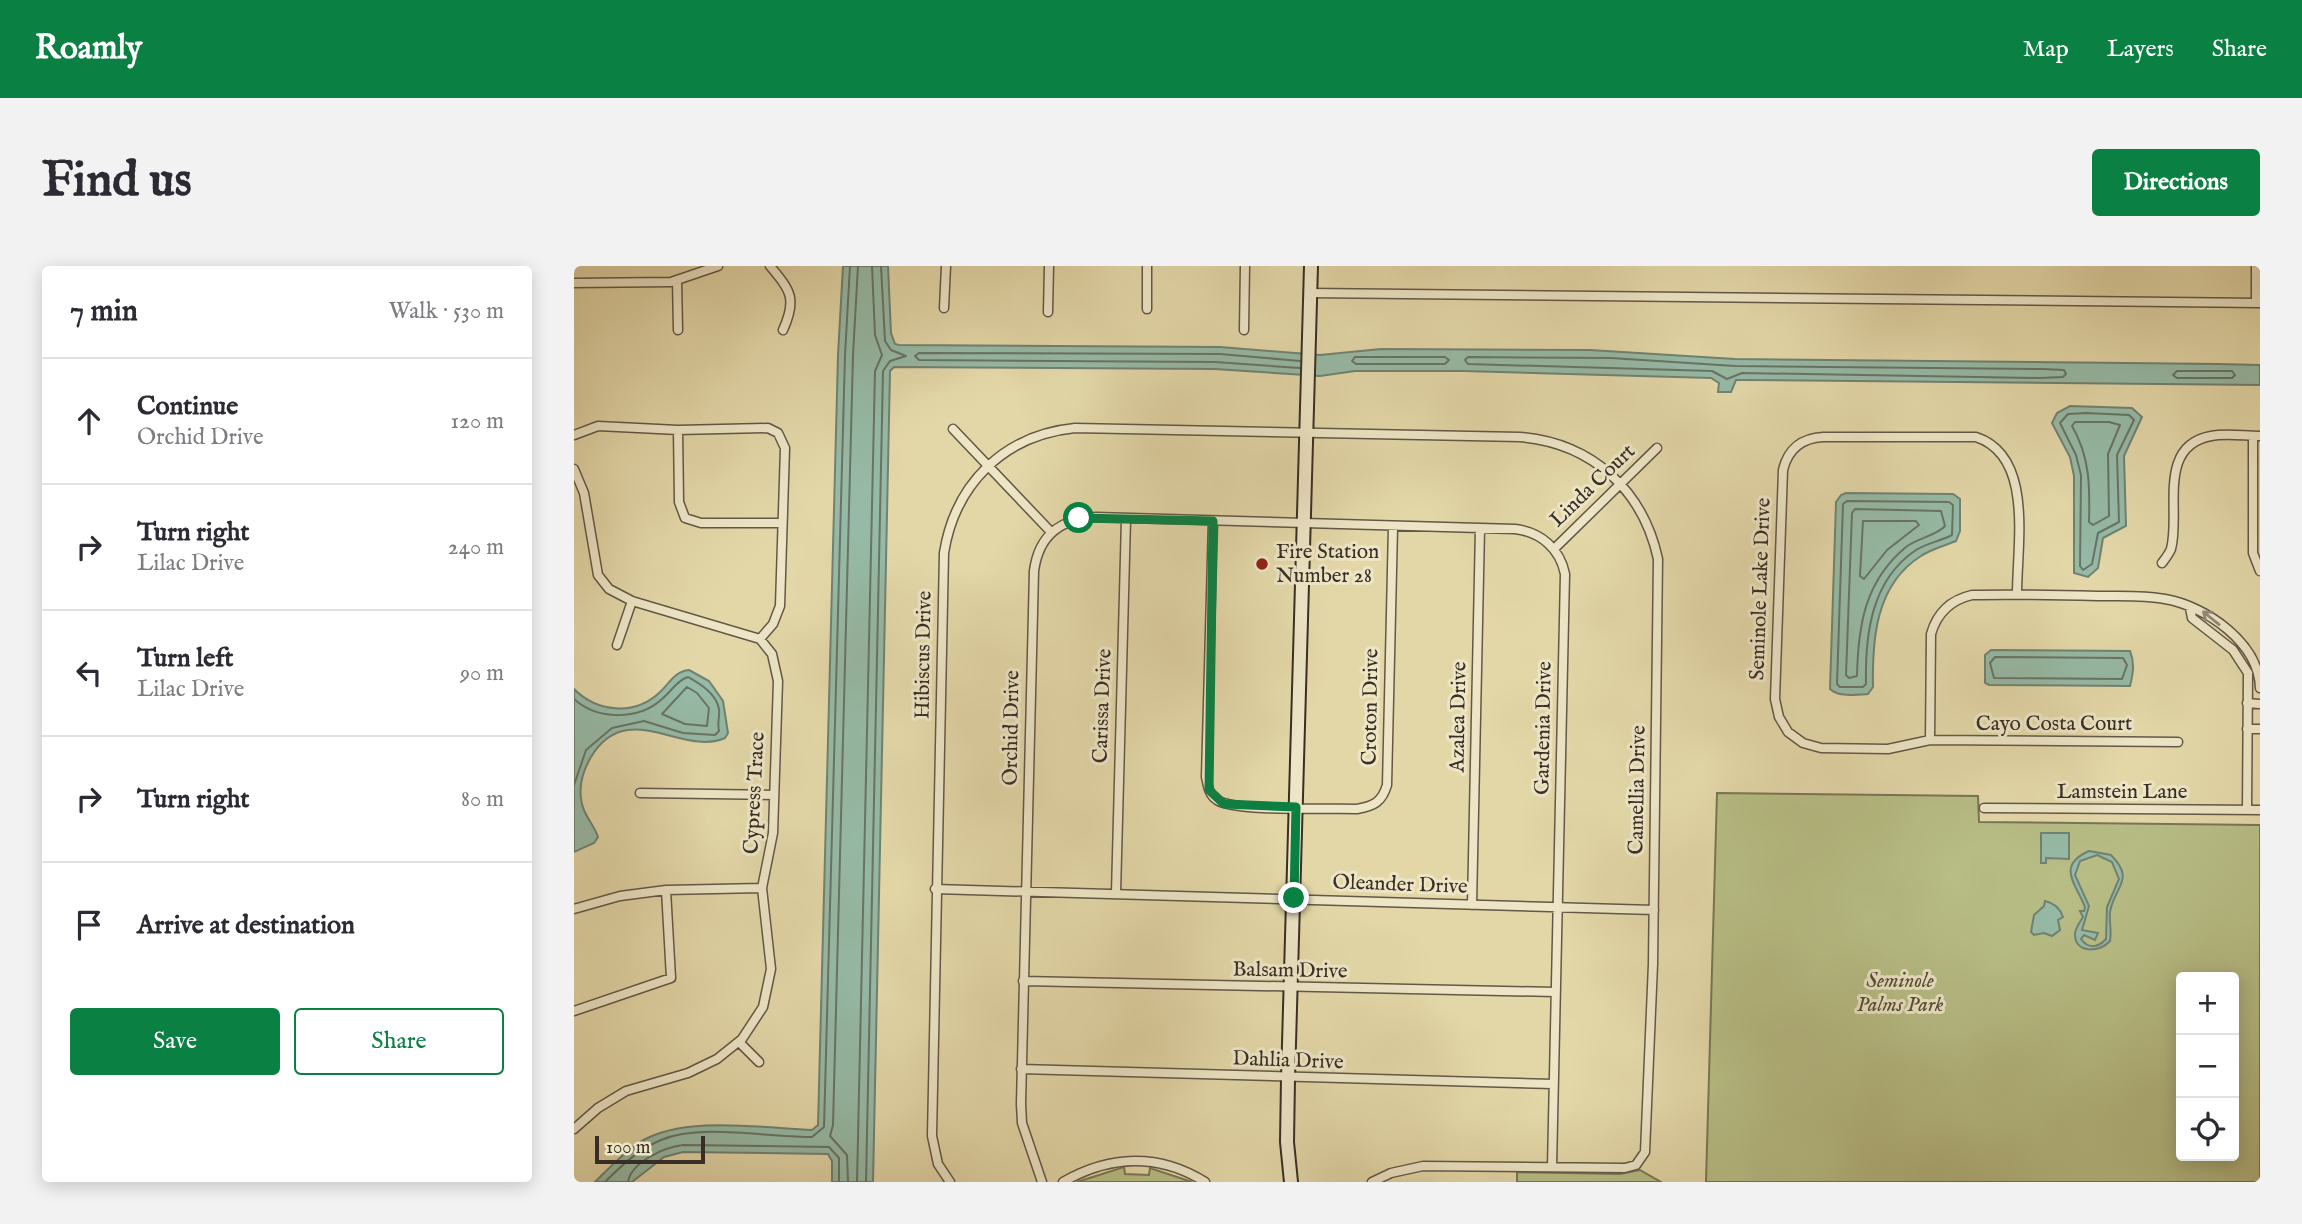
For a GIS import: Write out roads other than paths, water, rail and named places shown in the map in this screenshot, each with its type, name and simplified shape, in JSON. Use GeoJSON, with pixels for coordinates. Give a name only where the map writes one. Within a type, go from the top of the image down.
{"type":"FeatureCollection","features":[{"type":"Feature","properties":{"kind":"street"},"geometry":{"type":"LineString","coordinates":[[574,283],[677,280],[718,266]]}},
{"type":"Feature","properties":{"kind":"street"},"geometry":{"type":"LineString","coordinates":[[770,266],[789,289],[792,311],[783,330]]}},
{"type":"Feature","properties":{"kind":"street"},"geometry":{"type":"LineString","coordinates":[[944,308],[946,266]]}},
{"type":"Feature","properties":{"kind":"street"},"geometry":{"type":"LineString","coordinates":[[1048,312],[1049,266]]}},
{"type":"Feature","properties":{"kind":"street"},"geometry":{"type":"LineString","coordinates":[[1147,266],[1147,309]]}},
{"type":"Feature","properties":{"kind":"street"},"geometry":{"type":"LineString","coordinates":[[1244,330],[1245,266]]}},
{"type":"Feature","properties":{"kind":"street"},"geometry":{"type":"LineString","coordinates":[[1283,1182],[1287,1142],[1311,266]]}},
{"type":"Feature","properties":{"kind":"street"},"geometry":{"type":"LineString","coordinates":[[1310,293],[2258,302],[2256,266]]}},
{"type":"Feature","properties":{"kind":"street"},"geometry":{"type":"LineString","coordinates":[[677,280],[678,330]]}},
{"type":"Feature","properties":{"kind":"street"},"geometry":{"type":"LineString","coordinates":[[574,435],[598,426],[678,430],[768,428],[778,433],[785,448],[780,606],[773,624],[760,639],[616,594],[598,575],[584,493],[574,469]]}},
{"type":"Feature","properties":{"kind":"street"},"geometry":{"type":"LineString","coordinates":[[953,429],[1051,532],[1066,521],[1079,518],[1480,528],[1527,531],[1543,538],[1554,549]]}},
{"type":"Feature","properties":{"kind":"street","name":"Hibiscus Drive"},"geometry":{"type":"LineString","coordinates":[[950,1182],[938,1164],[932,1136],[944,553],[959,503],[986,466],[1022,442],[1063,429],[1306,434]]}},
{"type":"Feature","properties":{"kind":"street"},"geometry":{"type":"LineString","coordinates":[[678,430],[679,502],[685,518],[701,523],[781,523]]}},
{"type":"Feature","properties":{"kind":"street","name":"Camellia Drive"},"geometry":{"type":"LineString","coordinates":[[1306,434],[1532,438],[1564,446],[1584,454],[1621,483],[1648,525],[1659,572],[1654,910],[1645,1152],[1636,1165],[1625,1168],[1423,1166],[1391,1173],[1372,1182]]}},
{"type":"Feature","properties":{"kind":"street"},"geometry":{"type":"LineString","coordinates":[[2162,563],[2171,550],[2174,480],[2183,455],[2196,442],[2213,435],[2256,436],[2253,553],[2260,571]]}},
{"type":"Feature","properties":{"kind":"street","name":"Seminole Lake Drive"},"geometry":{"type":"LineString","coordinates":[[1930,740],[1888,750],[1821,748],[1795,738],[1779,716],[1775,699],[1782,484],[1788,455],[1800,443],[1815,438],[1976,438],[1993,444],[2006,456],[2017,488],[2017,594]]}},
{"type":"Feature","properties":{"kind":"street","name":"Linda Court"},"geometry":{"type":"LineString","coordinates":[[1554,549],[1657,448]]}},
{"type":"Feature","properties":{"kind":"street","name":"Carissa Drive"},"geometry":{"type":"LineString","coordinates":[[1116,893],[1126,519]]}},
{"type":"Feature","properties":{"kind":"street"},"geometry":{"type":"LineString","coordinates":[[1213,521],[1209,790],[1224,804],[1296,807]]}},
{"type":"Feature","properties":{"kind":"street","name":"Croton Drive"},"geometry":{"type":"LineString","coordinates":[[1296,807],[1357,809],[1371,807],[1384,795],[1387,785],[1393,527]]}},
{"type":"Feature","properties":{"kind":"street","name":"Azalea Drive"},"geometry":{"type":"LineString","coordinates":[[1472,905],[1480,528]]}},
{"type":"Feature","properties":{"kind":"street","name":"Orchid Drive"},"geometry":{"type":"LineString","coordinates":[[1042,1182],[1021,1123],[1021,1069],[1034,571],[1038,552],[1051,532]]}},
{"type":"Feature","properties":{"kind":"street","name":"Gardenia Drive"},"geometry":{"type":"LineString","coordinates":[[1552,1167],[1565,575],[1554,549]]}},
{"type":"Feature","properties":{"kind":"street"},"geometry":{"type":"LineString","coordinates":[[1930,740],[1930,642],[1937,618],[1948,605],[1963,597],[2017,594],[2165,599],[2201,610],[2242,643],[2260,671],[2260,688]]}},
{"type":"Feature","properties":{"kind":"street"},"geometry":{"type":"LineString","coordinates":[[617,645],[632,601]]}},
{"type":"Feature","properties":{"kind":"street"},"geometry":{"type":"LineString","coordinates":[[2190,608],[2192,618],[2233,650],[2248,673],[2247,810]]}},
{"type":"Feature","properties":{"kind":"street"},"geometry":{"type":"LineString","coordinates":[[2225,644],[2232,635]]}},
{"type":"Feature","properties":{"kind":"street","name":"Cypress Trace"},"geometry":{"type":"LineString","coordinates":[[574,1129],[598,1108],[626,1091],[703,1066],[739,1042],[757,1018],[770,982],[762,888],[771,852],[777,671],[772,654],[760,639]]}},
{"type":"Feature","properties":{"kind":"street"},"geometry":{"type":"LineString","coordinates":[[2248,673],[2260,671]]}},
{"type":"Feature","properties":{"kind":"street"},"geometry":{"type":"LineString","coordinates":[[2247,703],[2260,704]]}},
{"type":"Feature","properties":{"kind":"street"},"geometry":{"type":"LineString","coordinates":[[2247,729],[2260,729]]}},
{"type":"Feature","properties":{"kind":"street","name":"Cayo Costa Court"},"geometry":{"type":"LineString","coordinates":[[1930,740],[2178,742]]}},
{"type":"Feature","properties":{"kind":"street"},"geometry":{"type":"LineString","coordinates":[[640,793],[774,795]]}},
{"type":"Feature","properties":{"kind":"street","name":"Lamstein Lane"},"geometry":{"type":"LineString","coordinates":[[1984,808],[2260,810]]}},
{"type":"Feature","properties":{"kind":"street"},"geometry":{"type":"LineString","coordinates":[[574,909],[620,897],[666,890],[762,888]]}},
{"type":"Feature","properties":{"kind":"street","name":"Oleander Drive"},"geometry":{"type":"LineString","coordinates":[[936,889],[1654,910]]}},
{"type":"Feature","properties":{"kind":"street"},"geometry":{"type":"LineString","coordinates":[[574,1011],[671,978],[666,890]]}},
{"type":"Feature","properties":{"kind":"street","name":"Balsam Drive"},"geometry":{"type":"LineString","coordinates":[[1023,981],[1291,989],[1555,992]]}},
{"type":"Feature","properties":{"kind":"street"},"geometry":{"type":"LineString","coordinates":[[739,1042],[759,1062]]}},
{"type":"Feature","properties":{"kind":"street","name":"Dahlia Drive"},"geometry":{"type":"LineString","coordinates":[[1021,1069],[1288,1079],[1553,1084]]}},
{"type":"Feature","properties":{"kind":"street"},"geometry":{"type":"LineString","coordinates":[[1287,1142],[1291,1182]]}},
{"type":"Feature","properties":{"kind":"street"},"geometry":{"type":"LineString","coordinates":[[1063,1182],[1099,1166],[1129,1160],[1159,1162],[1187,1171],[1205,1182]]}},
{"type":"Feature","properties":{"kind":"water"},"geometry":{"type":"Polygon","coordinates":[[[843,266],[888,266],[891,333],[895,344],[899,345],[1220,347],[1320,355],[1381,349],[1590,350],[1735,359],[2260,365],[2260,385],[1736,380],[1731,392],[1718,392],[1719,383],[1711,378],[1463,371],[1355,371],[1320,376],[1215,369],[894,367],[890,371],[873,1182],[832,1182],[832,1161],[828,1154],[683,1152],[664,1157],[632,1182],[595,1182],[640,1142],[678,1128],[724,1125],[812,1130],[818,1125],[838,355],[843,266]]]}},
{"type":"Feature","properties":{"kind":"water"},"geometry":{"type":"Polygon","coordinates":[[[2070,406],[2132,408],[2142,417],[2124,456],[2126,526],[2103,538],[2098,568],[2088,577],[2074,573],[2074,476],[2070,457],[2052,423],[2057,413],[2070,406]]]}},
{"type":"Feature","properties":{"kind":"water"},"geometry":{"type":"Polygon","coordinates":[[[1846,493],[1953,494],[1960,499],[1960,531],[1956,541],[1925,554],[1906,568],[1886,597],[1876,632],[1873,687],[1868,694],[1842,694],[1830,689],[1836,502],[1846,493]]]}},
{"type":"Feature","properties":{"kind":"water"},"geometry":{"type":"Polygon","coordinates":[[[1991,650],[2130,651],[2133,668],[2130,686],[1989,685],[1985,683],[1985,655],[1991,650]]]}},
{"type":"Feature","properties":{"kind":"water"},"geometry":{"type":"Polygon","coordinates":[[[689,670],[709,681],[723,701],[728,733],[725,738],[708,742],[691,741],[638,730],[621,731],[605,740],[588,762],[581,787],[584,809],[598,837],[594,843],[574,852],[574,689],[593,703],[627,708],[649,700],[676,675],[689,670]]]}},
{"type":"Feature","properties":{"kind":"water"},"geometry":{"type":"Polygon","coordinates":[[[2041,833],[2069,833],[2069,859],[2046,858],[2046,863],[2041,863],[2041,833]]]}},
{"type":"Feature","properties":{"kind":"water"},"geometry":{"type":"Polygon","coordinates":[[[2089,851],[2111,855],[2122,871],[2121,884],[2110,912],[2110,941],[2100,948],[2083,948],[2076,940],[2075,933],[2083,917],[2080,911],[2084,911],[2085,907],[2071,876],[2073,863],[2089,851]],[[2097,855],[2080,861],[2075,875],[2089,906],[2082,930],[2098,933],[2095,940],[2084,935],[2081,939],[2090,946],[2096,946],[2106,939],[2107,907],[2119,879],[2112,862],[2097,855]]]}},
{"type":"Feature","properties":{"kind":"water"},"geometry":{"type":"Polygon","coordinates":[[[2045,901],[2056,906],[2062,914],[2063,917],[2058,920],[2060,930],[2052,936],[2044,933],[2034,935],[2031,932],[2034,915],[2044,906],[2045,901]]]}},
{"type":"Feature","properties":{"kind":"place","name":"Fire Station Number 28"},"geometry":{"type":"Point","coordinates":[1262,564]}},
{"type":"Feature","properties":{"kind":"park label","name":"Seminole Palms Park"},"geometry":{"type":"Point","coordinates":[1900,993]}}]}
